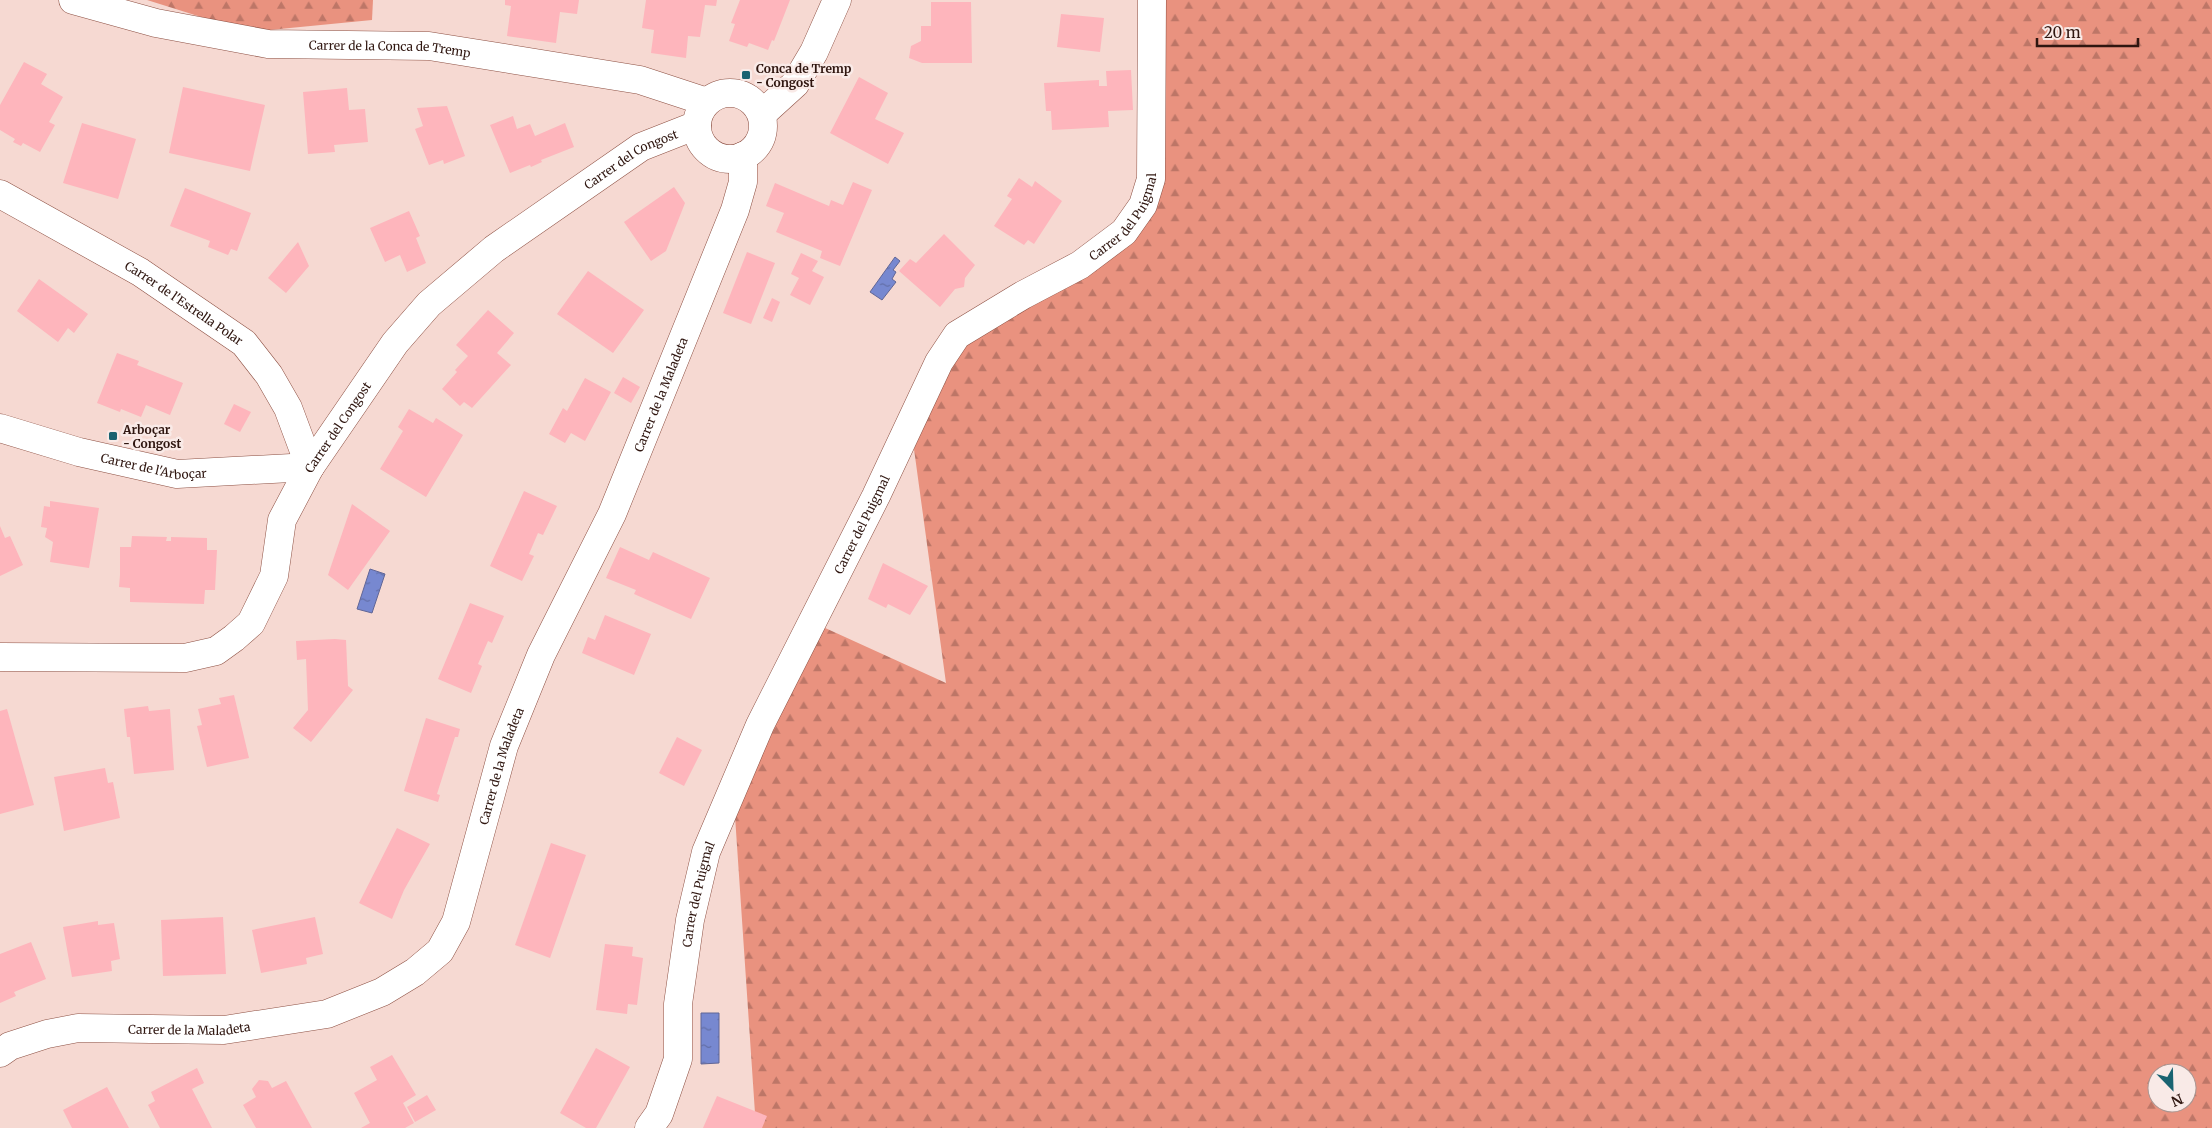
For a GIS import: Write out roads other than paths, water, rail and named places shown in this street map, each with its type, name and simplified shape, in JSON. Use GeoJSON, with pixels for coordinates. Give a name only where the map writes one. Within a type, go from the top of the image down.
{"type":"FeatureCollection","features":[{"type":"Feature","properties":{"kind":"street","name":"Carrer de la Conca de Tremp"},"geometry":{"type":"LineString","coordinates":[[73,0],[156,24],[268,44],[430,46],[640,80],[702,114]]}},
{"type":"Feature","properties":{"kind":"street"},"geometry":{"type":"LineString","coordinates":[[762,114],[794,84],[814,52],[837,0]]}},
{"type":"Feature","properties":{"kind":"street","name":"Carrer del Puigmal"},"geometry":{"type":"LineString","coordinates":[[649,1128],[659,1114],[678,1059],[678,1004],[690,920],[706,852],[760,725],[876,496],[940,362],[957,335],[1022,295],[1080,265],[1124,232],[1142,205],[1151,179],[1152,0]]}},
{"type":"Feature","properties":{"kind":"street"},"geometry":{"type":"LineString","coordinates":[[733,93],[744,96],[755,104],[762,114],[764,127],[762,140],[755,149],[735,159],[722,158],[713,154],[704,146],[698,136],[702,114],[718,95],[733,93]]}},
{"type":"Feature","properties":{"kind":"street","name":"Carrer del Congost"},"geometry":{"type":"LineString","coordinates":[[0,657],[186,658],[216,651],[251,623],[274,576],[282,520],[310,466],[395,343],[429,304],[494,249],[641,147],[702,114]]}},
{"type":"Feature","properties":{"kind":"street","name":"Carrer de la Maladeta"},"geometry":{"type":"LineString","coordinates":[[0,1053],[10,1046],[47,1034],[78,1028],[224,1030],[328,1014],[382,992],[415,972],[440,951],[456,922],[504,746],[541,655],[612,514],[735,210],[743,182],[743,156]]}},
{"type":"Feature","properties":{"kind":"street","name":"Carrer de l'Estrella Polar"},"geometry":{"type":"LineString","coordinates":[[0,194],[140,272],[244,343],[269,374],[288,408],[310,466]]}},
{"type":"Feature","properties":{"kind":"street","name":"Carrer de l'Arboçar"},"geometry":{"type":"LineString","coordinates":[[0,428],[79,452],[177,474],[310,466]]}},
{"type":"Feature","properties":{"kind":"water"},"geometry":{"type":"Polygon","coordinates":[[[895,257],[900,261],[893,270],[896,272],[892,279],[896,282],[882,300],[870,292],[895,257]]]}},
{"type":"Feature","properties":{"kind":"water"},"geometry":{"type":"Polygon","coordinates":[[[370,569],[385,574],[372,613],[357,609],[370,569]]]}},
{"type":"Feature","properties":{"kind":"water"},"geometry":{"type":"Polygon","coordinates":[[[701,1013],[719,1013],[719,1063],[701,1064],[701,1013]]]}},
{"type":"Feature","properties":{"kind":"place","name":"Conca de Tremp - Congost"},"geometry":{"type":"Point","coordinates":[746,75]}},
{"type":"Feature","properties":{"kind":"place","name":"Arboçar - Congost"},"geometry":{"type":"Point","coordinates":[113,436]}}]}
